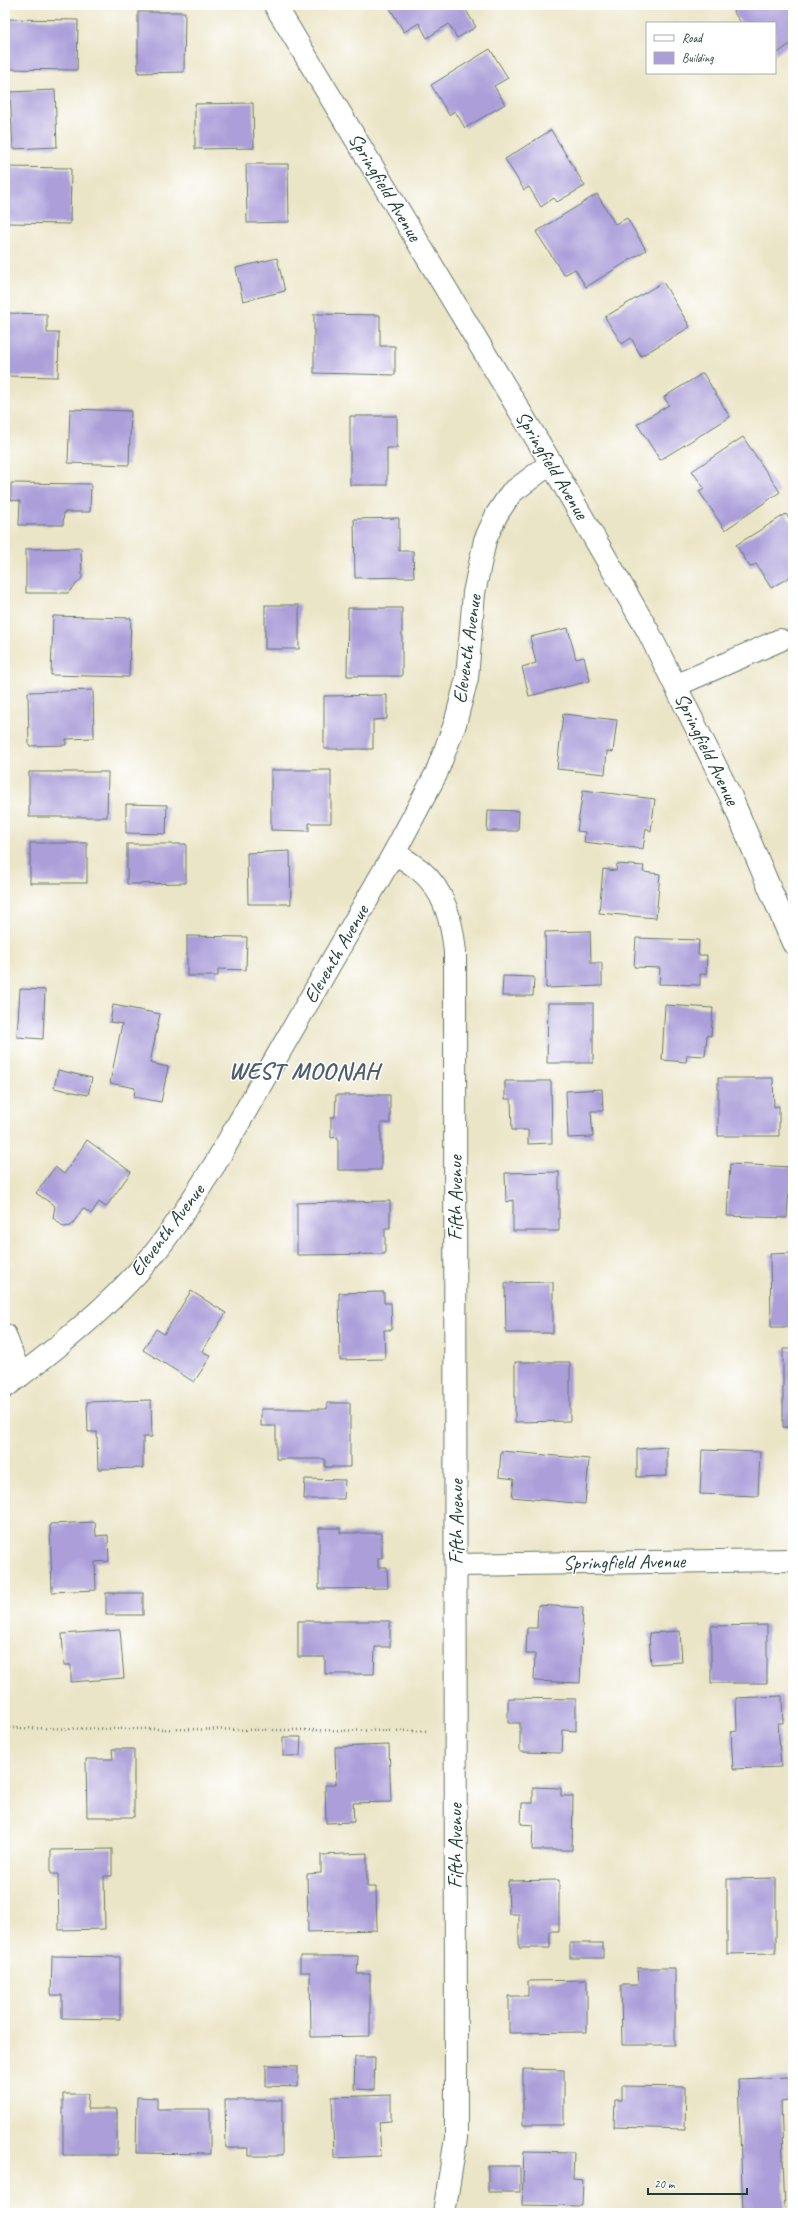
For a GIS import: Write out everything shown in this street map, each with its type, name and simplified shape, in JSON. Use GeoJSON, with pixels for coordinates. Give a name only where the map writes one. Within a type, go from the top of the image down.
{"type":"FeatureCollection","features":[{"type":"Feature","properties":{"kind":"street","name":"Springfield Avenue"},"geometry":{"type":"LineString","coordinates":[[275,5],[627,592],[677,685],[731,797],[793,943]]}},
{"type":"Feature","properties":{"kind":"street","name":"Eleventh Avenue"},"geometry":{"type":"LineString","coordinates":[[12,1382],[67,1339],[111,1300],[152,1255],[186,1211],[215,1164],[394,853],[436,774],[455,724],[467,678],[474,594],[485,540],[497,514],[511,493],[551,463]]}},
{"type":"Feature","properties":{"kind":"street"},"geometry":{"type":"LineString","coordinates":[[677,685],[780,640]]}},
{"type":"Feature","properties":{"kind":"street","name":"Fifth Avenue"},"geometry":{"type":"LineString","coordinates":[[394,853],[421,871],[437,889],[452,924],[455,952],[456,1565],[454,1731],[456,2138],[444,2213]]}},
{"type":"Feature","properties":{"kind":"street"},"geometry":{"type":"LineString","coordinates":[[5,1336],[12,1382]]}},
{"type":"Feature","properties":{"kind":"street","name":"Springfield Avenue"},"geometry":{"type":"LineString","coordinates":[[456,1565],[793,1560]]}},
{"type":"Feature","properties":{"kind":"path"},"geometry":{"type":"LineString","coordinates":[[5,1728],[454,1731]]}},
{"type":"Feature","properties":{"kind":"building"},"geometry":{"type":"Polygon","coordinates":[[[388,5],[463,5],[476,27],[457,38],[449,24],[427,38],[419,23],[404,32],[388,5]]]}},
{"type":"Feature","properties":{"kind":"building"},"geometry":{"type":"Polygon","coordinates":[[[741,5],[792,5],[793,42],[776,54],[776,22],[740,22],[733,11],[741,5]]]}},
{"type":"Feature","properties":{"kind":"building"},"geometry":{"type":"Polygon","coordinates":[[[138,12],[185,12],[184,72],[138,73],[138,12]]]}},
{"type":"Feature","properties":{"kind":"building"},"geometry":{"type":"Polygon","coordinates":[[[5,19],[78,20],[77,70],[5,69],[5,19]]]}},
{"type":"Feature","properties":{"kind":"building"},"geometry":{"type":"Polygon","coordinates":[[[490,49],[508,78],[494,86],[505,104],[465,128],[455,111],[449,115],[431,85],[490,49]]]}},
{"type":"Feature","properties":{"kind":"building"},"geometry":{"type":"Polygon","coordinates":[[[55,90],[57,147],[13,149],[10,92],[55,90]]]}},
{"type":"Feature","properties":{"kind":"building"},"geometry":{"type":"Polygon","coordinates":[[[253,103],[254,148],[195,149],[195,104],[253,103]]]}},
{"type":"Feature","properties":{"kind":"building"},"geometry":{"type":"Polygon","coordinates":[[[551,130],[585,186],[557,202],[554,198],[541,207],[529,187],[524,190],[505,159],[551,130]]]}},
{"type":"Feature","properties":{"kind":"building"},"geometry":{"type":"Polygon","coordinates":[[[246,164],[288,164],[289,222],[247,223],[246,164]]]}},
{"type":"Feature","properties":{"kind":"building"},"geometry":{"type":"Polygon","coordinates":[[[8,167],[71,168],[70,224],[7,223],[8,167]]]}},
{"type":"Feature","properties":{"kind":"building"},"geometry":{"type":"Polygon","coordinates":[[[597,194],[615,224],[627,218],[646,250],[586,287],[575,269],[564,275],[536,232],[597,194]]]}},
{"type":"Feature","properties":{"kind":"building"},"geometry":{"type":"Polygon","coordinates":[[[277,258],[285,291],[243,301],[236,268],[277,258]]]}},
{"type":"Feature","properties":{"kind":"building"},"geometry":{"type":"Polygon","coordinates":[[[663,282],[690,327],[641,356],[631,338],[622,344],[605,317],[663,282]]]}},
{"type":"Feature","properties":{"kind":"building"},"geometry":{"type":"Polygon","coordinates":[[[6,313],[47,314],[47,333],[59,333],[58,377],[5,376],[6,313]]]}},
{"type":"Feature","properties":{"kind":"building"},"geometry":{"type":"Polygon","coordinates":[[[314,314],[380,315],[380,346],[395,346],[395,375],[314,373],[314,314]]]}},
{"type":"Feature","properties":{"kind":"building"},"geometry":{"type":"Polygon","coordinates":[[[703,373],[730,417],[660,460],[637,424],[669,405],[664,397],[703,373]]]}},
{"type":"Feature","properties":{"kind":"building"},"geometry":{"type":"Polygon","coordinates":[[[70,409],[131,411],[129,465],[68,463],[70,409]]]}},
{"type":"Feature","properties":{"kind":"building"},"geometry":{"type":"Polygon","coordinates":[[[350,416],[397,416],[397,448],[387,448],[387,485],[350,485],[350,416]]]}},
{"type":"Feature","properties":{"kind":"building"},"geometry":{"type":"Polygon","coordinates":[[[743,437],[780,492],[725,530],[699,491],[704,488],[692,471],[743,437]]]}},
{"type":"Feature","properties":{"kind":"building"},"geometry":{"type":"Polygon","coordinates":[[[11,483],[91,484],[90,512],[64,512],[63,525],[19,525],[20,501],[11,500],[11,483]]]}},
{"type":"Feature","properties":{"kind":"building"},"geometry":{"type":"Polygon","coordinates":[[[786,514],[793,525],[793,575],[771,588],[756,564],[750,567],[736,545],[786,514]]]}},
{"type":"Feature","properties":{"kind":"building"},"geometry":{"type":"Polygon","coordinates":[[[399,518],[399,551],[413,551],[414,577],[355,578],[354,519],[399,518]]]}},
{"type":"Feature","properties":{"kind":"building"},"geometry":{"type":"Polygon","coordinates":[[[81,548],[82,578],[68,593],[26,593],[26,549],[81,548]]]}},
{"type":"Feature","properties":{"kind":"building"},"geometry":{"type":"Polygon","coordinates":[[[265,605],[299,605],[299,649],[265,649],[265,605]]]}},
{"type":"Feature","properties":{"kind":"building"},"geometry":{"type":"Polygon","coordinates":[[[348,608],[402,608],[402,676],[347,676],[348,608]]]}},
{"type":"Feature","properties":{"kind":"building"},"geometry":{"type":"Polygon","coordinates":[[[53,616],[131,618],[129,677],[51,675],[53,616]]]}},
{"type":"Feature","properties":{"kind":"building"},"geometry":{"type":"Polygon","coordinates":[[[568,628],[576,659],[584,657],[590,681],[529,696],[522,667],[536,663],[530,637],[568,628]]]}},
{"type":"Feature","properties":{"kind":"building"},"geometry":{"type":"Polygon","coordinates":[[[93,690],[94,738],[66,739],[66,745],[29,746],[28,692],[93,690]]]}},
{"type":"Feature","properties":{"kind":"building"},"geometry":{"type":"Polygon","coordinates":[[[387,695],[387,719],[373,720],[373,749],[324,749],[324,696],[387,695]]]}},
{"type":"Feature","properties":{"kind":"building"},"geometry":{"type":"Polygon","coordinates":[[[563,714],[617,720],[613,752],[607,751],[605,774],[557,769],[563,714]]]}},
{"type":"Feature","properties":{"kind":"building"},"geometry":{"type":"Polygon","coordinates":[[[271,770],[331,770],[331,823],[309,823],[309,831],[271,830],[271,770]]]}},
{"type":"Feature","properties":{"kind":"building"},"geometry":{"type":"Polygon","coordinates":[[[29,772],[108,772],[107,817],[29,817],[29,772]]]}},
{"type":"Feature","properties":{"kind":"building"},"geometry":{"type":"Polygon","coordinates":[[[583,790],[655,799],[651,831],[646,828],[643,849],[584,842],[585,832],[577,831],[583,790]]]}},
{"type":"Feature","properties":{"kind":"building"},"geometry":{"type":"Polygon","coordinates":[[[126,804],[167,805],[166,834],[126,833],[126,804]]]}},
{"type":"Feature","properties":{"kind":"building"},"geometry":{"type":"Polygon","coordinates":[[[488,810],[519,811],[518,831],[487,831],[488,810]]]}},
{"type":"Feature","properties":{"kind":"building"},"geometry":{"type":"Polygon","coordinates":[[[30,843],[87,843],[87,883],[30,883],[30,843]]]}},
{"type":"Feature","properties":{"kind":"building"},"geometry":{"type":"Polygon","coordinates":[[[127,844],[186,844],[186,883],[127,884],[127,844]]]}},
{"type":"Feature","properties":{"kind":"building"},"geometry":{"type":"Polygon","coordinates":[[[290,851],[291,904],[248,904],[247,853],[290,851]]]}},
{"type":"Feature","properties":{"kind":"building"},"geometry":{"type":"Polygon","coordinates":[[[617,864],[644,866],[643,872],[660,874],[656,918],[599,913],[603,869],[616,871],[617,864]]]}},
{"type":"Feature","properties":{"kind":"building"},"geometry":{"type":"Polygon","coordinates":[[[590,931],[591,963],[602,963],[602,986],[546,988],[545,932],[590,931]]]}},
{"type":"Feature","properties":{"kind":"building"},"geometry":{"type":"Polygon","coordinates":[[[187,936],[247,937],[246,970],[218,969],[218,976],[187,976],[187,936]]]}},
{"type":"Feature","properties":{"kind":"building"},"geometry":{"type":"Polygon","coordinates":[[[636,938],[699,940],[698,955],[707,955],[706,974],[700,974],[700,985],[659,984],[660,968],[634,967],[636,938]]]}},
{"type":"Feature","properties":{"kind":"building"},"geometry":{"type":"Polygon","coordinates":[[[503,976],[534,977],[533,996],[502,996],[503,976]]]}},
{"type":"Feature","properties":{"kind":"building"},"geometry":{"type":"Polygon","coordinates":[[[20,989],[45,990],[43,1039],[17,1037],[20,989]]]}},
{"type":"Feature","properties":{"kind":"building"},"geometry":{"type":"Polygon","coordinates":[[[548,1003],[593,1003],[593,1063],[547,1063],[548,1003]]]}},
{"type":"Feature","properties":{"kind":"building"},"geometry":{"type":"Polygon","coordinates":[[[113,1005],[160,1014],[150,1063],[168,1067],[161,1102],[134,1097],[135,1088],[110,1083],[122,1024],[110,1022],[113,1005]]]}},
{"type":"Feature","properties":{"kind":"building"},"geometry":{"type":"Polygon","coordinates":[[[665,1005],[713,1008],[711,1036],[707,1035],[705,1056],[687,1055],[686,1062],[662,1060],[665,1005]]]}},
{"type":"Feature","properties":{"kind":"building"},"geometry":{"type":"Polygon","coordinates":[[[58,1070],[92,1078],[88,1095],[54,1088],[58,1070]]]}},
{"type":"Feature","properties":{"kind":"building"},"geometry":{"type":"Polygon","coordinates":[[[718,1078],[773,1078],[774,1107],[779,1106],[779,1136],[718,1136],[718,1078]]]}},
{"type":"Feature","properties":{"kind":"building"},"geometry":{"type":"Polygon","coordinates":[[[505,1081],[551,1081],[552,1143],[528,1144],[528,1130],[512,1130],[511,1099],[505,1099],[505,1081]]]}},
{"type":"Feature","properties":{"kind":"building"},"geometry":{"type":"Polygon","coordinates":[[[602,1089],[603,1111],[591,1111],[593,1137],[568,1138],[566,1091],[602,1089]]]}},
{"type":"Feature","properties":{"kind":"building"},"geometry":{"type":"Polygon","coordinates":[[[336,1095],[390,1095],[390,1123],[381,1123],[381,1170],[338,1170],[338,1137],[331,1138],[331,1117],[335,1117],[336,1095]]]}},
{"type":"Feature","properties":{"kind":"building"},"geometry":{"type":"Polygon","coordinates":[[[87,1140],[131,1172],[106,1207],[99,1202],[91,1214],[83,1208],[71,1226],[64,1227],[53,1218],[55,1206],[36,1193],[55,1167],[64,1174],[87,1140]]]}},
{"type":"Feature","properties":{"kind":"building"},"geometry":{"type":"Polygon","coordinates":[[[730,1164],[793,1167],[793,1190],[789,1190],[787,1218],[727,1216],[730,1164]]]}},
{"type":"Feature","properties":{"kind":"building"},"geometry":{"type":"Polygon","coordinates":[[[559,1172],[559,1231],[513,1231],[513,1200],[506,1202],[505,1173],[559,1172]]]}},
{"type":"Feature","properties":{"kind":"building"},"geometry":{"type":"Polygon","coordinates":[[[390,1201],[390,1228],[385,1228],[385,1254],[297,1255],[297,1203],[390,1201]]]}},
{"type":"Feature","properties":{"kind":"building"},"geometry":{"type":"Polygon","coordinates":[[[793,1253],[793,1327],[771,1327],[770,1254],[793,1253]]]}},
{"type":"Feature","properties":{"kind":"building"},"geometry":{"type":"Polygon","coordinates":[[[553,1282],[553,1333],[506,1333],[505,1283],[553,1282]]]}},
{"type":"Feature","properties":{"kind":"building"},"geometry":{"type":"Polygon","coordinates":[[[191,1291],[226,1313],[202,1351],[211,1356],[194,1382],[143,1350],[156,1329],[164,1334],[191,1291]]]}},
{"type":"Feature","properties":{"kind":"building"},"geometry":{"type":"Polygon","coordinates":[[[384,1292],[384,1303],[391,1303],[392,1330],[384,1330],[385,1359],[340,1360],[339,1293],[384,1292]]]}},
{"type":"Feature","properties":{"kind":"building"},"geometry":{"type":"Polygon","coordinates":[[[783,1349],[793,1349],[793,1427],[783,1427],[783,1349]]]}},
{"type":"Feature","properties":{"kind":"building"},"geometry":{"type":"Polygon","coordinates":[[[515,1362],[570,1362],[570,1421],[515,1422],[515,1362]]]}},
{"type":"Feature","properties":{"kind":"building"},"geometry":{"type":"Polygon","coordinates":[[[151,1400],[152,1437],[143,1437],[143,1468],[98,1469],[97,1432],[88,1432],[87,1402],[151,1400]]]}},
{"type":"Feature","properties":{"kind":"building"},"geometry":{"type":"Polygon","coordinates":[[[327,1403],[350,1403],[350,1467],[325,1467],[325,1459],[276,1459],[276,1426],[261,1426],[261,1409],[327,1409],[327,1403]]]}},
{"type":"Feature","properties":{"kind":"building"},"geometry":{"type":"Polygon","coordinates":[[[667,1447],[667,1476],[637,1477],[637,1449],[667,1447]]]}},
{"type":"Feature","properties":{"kind":"building"},"geometry":{"type":"Polygon","coordinates":[[[702,1450],[760,1452],[758,1496],[700,1494],[702,1450]]]}},
{"type":"Feature","properties":{"kind":"building"},"geometry":{"type":"Polygon","coordinates":[[[501,1451],[589,1459],[585,1504],[512,1497],[514,1479],[499,1477],[501,1451]]]}},
{"type":"Feature","properties":{"kind":"building"},"geometry":{"type":"Polygon","coordinates":[[[305,1479],[345,1480],[344,1499],[304,1499],[305,1479]]]}},
{"type":"Feature","properties":{"kind":"building"},"geometry":{"type":"Polygon","coordinates":[[[95,1522],[96,1536],[108,1535],[109,1561],[95,1562],[96,1590],[52,1592],[50,1524],[95,1522]]]}},
{"type":"Feature","properties":{"kind":"building"},"geometry":{"type":"Polygon","coordinates":[[[319,1528],[340,1528],[340,1533],[382,1533],[382,1558],[378,1558],[378,1567],[387,1567],[388,1588],[319,1589],[319,1528]]]}},
{"type":"Feature","properties":{"kind":"building"},"geometry":{"type":"Polygon","coordinates":[[[106,1593],[143,1593],[143,1615],[106,1615],[106,1593]]]}},
{"type":"Feature","properties":{"kind":"building"},"geometry":{"type":"Polygon","coordinates":[[[538,1605],[583,1608],[580,1683],[534,1681],[535,1654],[526,1654],[527,1628],[537,1628],[538,1605]]]}},
{"type":"Feature","properties":{"kind":"building"},"geometry":{"type":"Polygon","coordinates":[[[298,1621],[390,1621],[390,1647],[375,1647],[374,1674],[325,1674],[325,1657],[298,1657],[298,1621]]]}},
{"type":"Feature","properties":{"kind":"building"},"geometry":{"type":"Polygon","coordinates":[[[767,1625],[767,1683],[711,1683],[711,1626],[767,1625]]]}},
{"type":"Feature","properties":{"kind":"building"},"geometry":{"type":"Polygon","coordinates":[[[120,1630],[124,1678],[71,1682],[71,1665],[64,1665],[62,1634],[120,1630]]]}},
{"type":"Feature","properties":{"kind":"building"},"geometry":{"type":"Polygon","coordinates":[[[680,1631],[682,1662],[651,1664],[649,1633],[680,1631]]]}},
{"type":"Feature","properties":{"kind":"building"},"geometry":{"type":"Polygon","coordinates":[[[782,1696],[783,1723],[778,1723],[781,1767],[733,1769],[731,1732],[737,1731],[736,1698],[782,1696]]]}},
{"type":"Feature","properties":{"kind":"building"},"geometry":{"type":"Polygon","coordinates":[[[508,1698],[576,1699],[576,1731],[563,1730],[562,1753],[520,1752],[520,1723],[508,1723],[508,1698]]]}},
{"type":"Feature","properties":{"kind":"building"},"geometry":{"type":"Polygon","coordinates":[[[283,1737],[301,1737],[300,1756],[283,1756],[283,1737]]]}},
{"type":"Feature","properties":{"kind":"building"},"geometry":{"type":"Polygon","coordinates":[[[389,1745],[391,1802],[353,1803],[354,1822],[326,1823],[325,1785],[336,1785],[335,1747],[389,1745]]]}},
{"type":"Feature","properties":{"kind":"building"},"geometry":{"type":"Polygon","coordinates":[[[112,1749],[134,1749],[134,1817],[87,1817],[86,1759],[113,1759],[112,1749]]]}},
{"type":"Feature","properties":{"kind":"building"},"geometry":{"type":"Polygon","coordinates":[[[533,1787],[561,1788],[561,1796],[573,1796],[572,1850],[532,1850],[533,1825],[521,1824],[522,1803],[533,1803],[533,1787]]]}},
{"type":"Feature","properties":{"kind":"building"},"geometry":{"type":"Polygon","coordinates":[[[112,1849],[112,1876],[104,1876],[105,1929],[59,1930],[58,1874],[51,1874],[51,1850],[112,1849]]]}},
{"type":"Feature","properties":{"kind":"building"},"geometry":{"type":"Polygon","coordinates":[[[367,1853],[367,1887],[376,1887],[377,1930],[308,1932],[307,1874],[321,1873],[321,1855],[367,1853]]]}},
{"type":"Feature","properties":{"kind":"building"},"geometry":{"type":"Polygon","coordinates":[[[776,1878],[776,1953],[727,1954],[727,1879],[776,1878]]]}},
{"type":"Feature","properties":{"kind":"building"},"geometry":{"type":"Polygon","coordinates":[[[559,1880],[559,1931],[550,1931],[550,1948],[519,1948],[519,1914],[509,1914],[508,1881],[559,1880]]]}},
{"type":"Feature","properties":{"kind":"building"},"geometry":{"type":"Polygon","coordinates":[[[570,1943],[603,1943],[603,1958],[570,1958],[570,1943]]]}},
{"type":"Feature","properties":{"kind":"building"},"geometry":{"type":"Polygon","coordinates":[[[52,1956],[120,1957],[120,2019],[62,2018],[62,1995],[51,1995],[52,1956]]]}},
{"type":"Feature","properties":{"kind":"building"},"geometry":{"type":"Polygon","coordinates":[[[300,1956],[358,1956],[357,1974],[370,1974],[370,2036],[311,2037],[310,1972],[300,1972],[300,1956]]]}},
{"type":"Feature","properties":{"kind":"building"},"geometry":{"type":"Polygon","coordinates":[[[637,1968],[675,1968],[675,2045],[622,2045],[621,1985],[638,1985],[637,1968]]]}},
{"type":"Feature","properties":{"kind":"building"},"geometry":{"type":"Polygon","coordinates":[[[587,1980],[587,2032],[509,2033],[509,1996],[528,1996],[528,1981],[587,1980]]]}},
{"type":"Feature","properties":{"kind":"building"},"geometry":{"type":"Polygon","coordinates":[[[355,2057],[375,2057],[374,2090],[354,2089],[355,2057]]]}},
{"type":"Feature","properties":{"kind":"building"},"geometry":{"type":"Polygon","coordinates":[[[266,2065],[298,2066],[298,2087],[266,2086],[266,2065]]]}},
{"type":"Feature","properties":{"kind":"building"},"geometry":{"type":"Polygon","coordinates":[[[523,2069],[564,2070],[564,2125],[523,2125],[523,2069]]]}},
{"type":"Feature","properties":{"kind":"building"},"geometry":{"type":"Polygon","coordinates":[[[789,2077],[790,2101],[781,2102],[785,2213],[743,2213],[738,2079],[789,2077]]]}},
{"type":"Feature","properties":{"kind":"building"},"geometry":{"type":"Polygon","coordinates":[[[622,2086],[686,2087],[685,2129],[614,2127],[615,2100],[622,2100],[622,2086]]]}},
{"type":"Feature","properties":{"kind":"building"},"geometry":{"type":"Polygon","coordinates":[[[63,2094],[88,2094],[87,2109],[117,2109],[117,2155],[63,2155],[63,2094]]]}},
{"type":"Feature","properties":{"kind":"building"},"geometry":{"type":"Polygon","coordinates":[[[391,2095],[391,2121],[379,2122],[381,2156],[334,2158],[332,2097],[391,2095]]]}},
{"type":"Feature","properties":{"kind":"building"},"geometry":{"type":"Polygon","coordinates":[[[137,2097],[157,2098],[157,2109],[210,2109],[210,2154],[136,2153],[137,2097]]]}},
{"type":"Feature","properties":{"kind":"building"},"geometry":{"type":"Polygon","coordinates":[[[225,2100],[282,2100],[282,2156],[248,2156],[248,2148],[226,2148],[225,2100]]]}},
{"type":"Feature","properties":{"kind":"building"},"geometry":{"type":"Polygon","coordinates":[[[524,2151],[574,2152],[573,2179],[583,2180],[582,2206],[522,2205],[524,2151]]]}},
{"type":"Feature","properties":{"kind":"building"},"geometry":{"type":"Polygon","coordinates":[[[488,2166],[520,2166],[520,2192],[488,2192],[488,2166]]]}},
{"type":"Feature","properties":{"kind":"district","name":"WEST MOONAH"},"geometry":{"type":"Point","coordinates":[304,1071]}}]}
